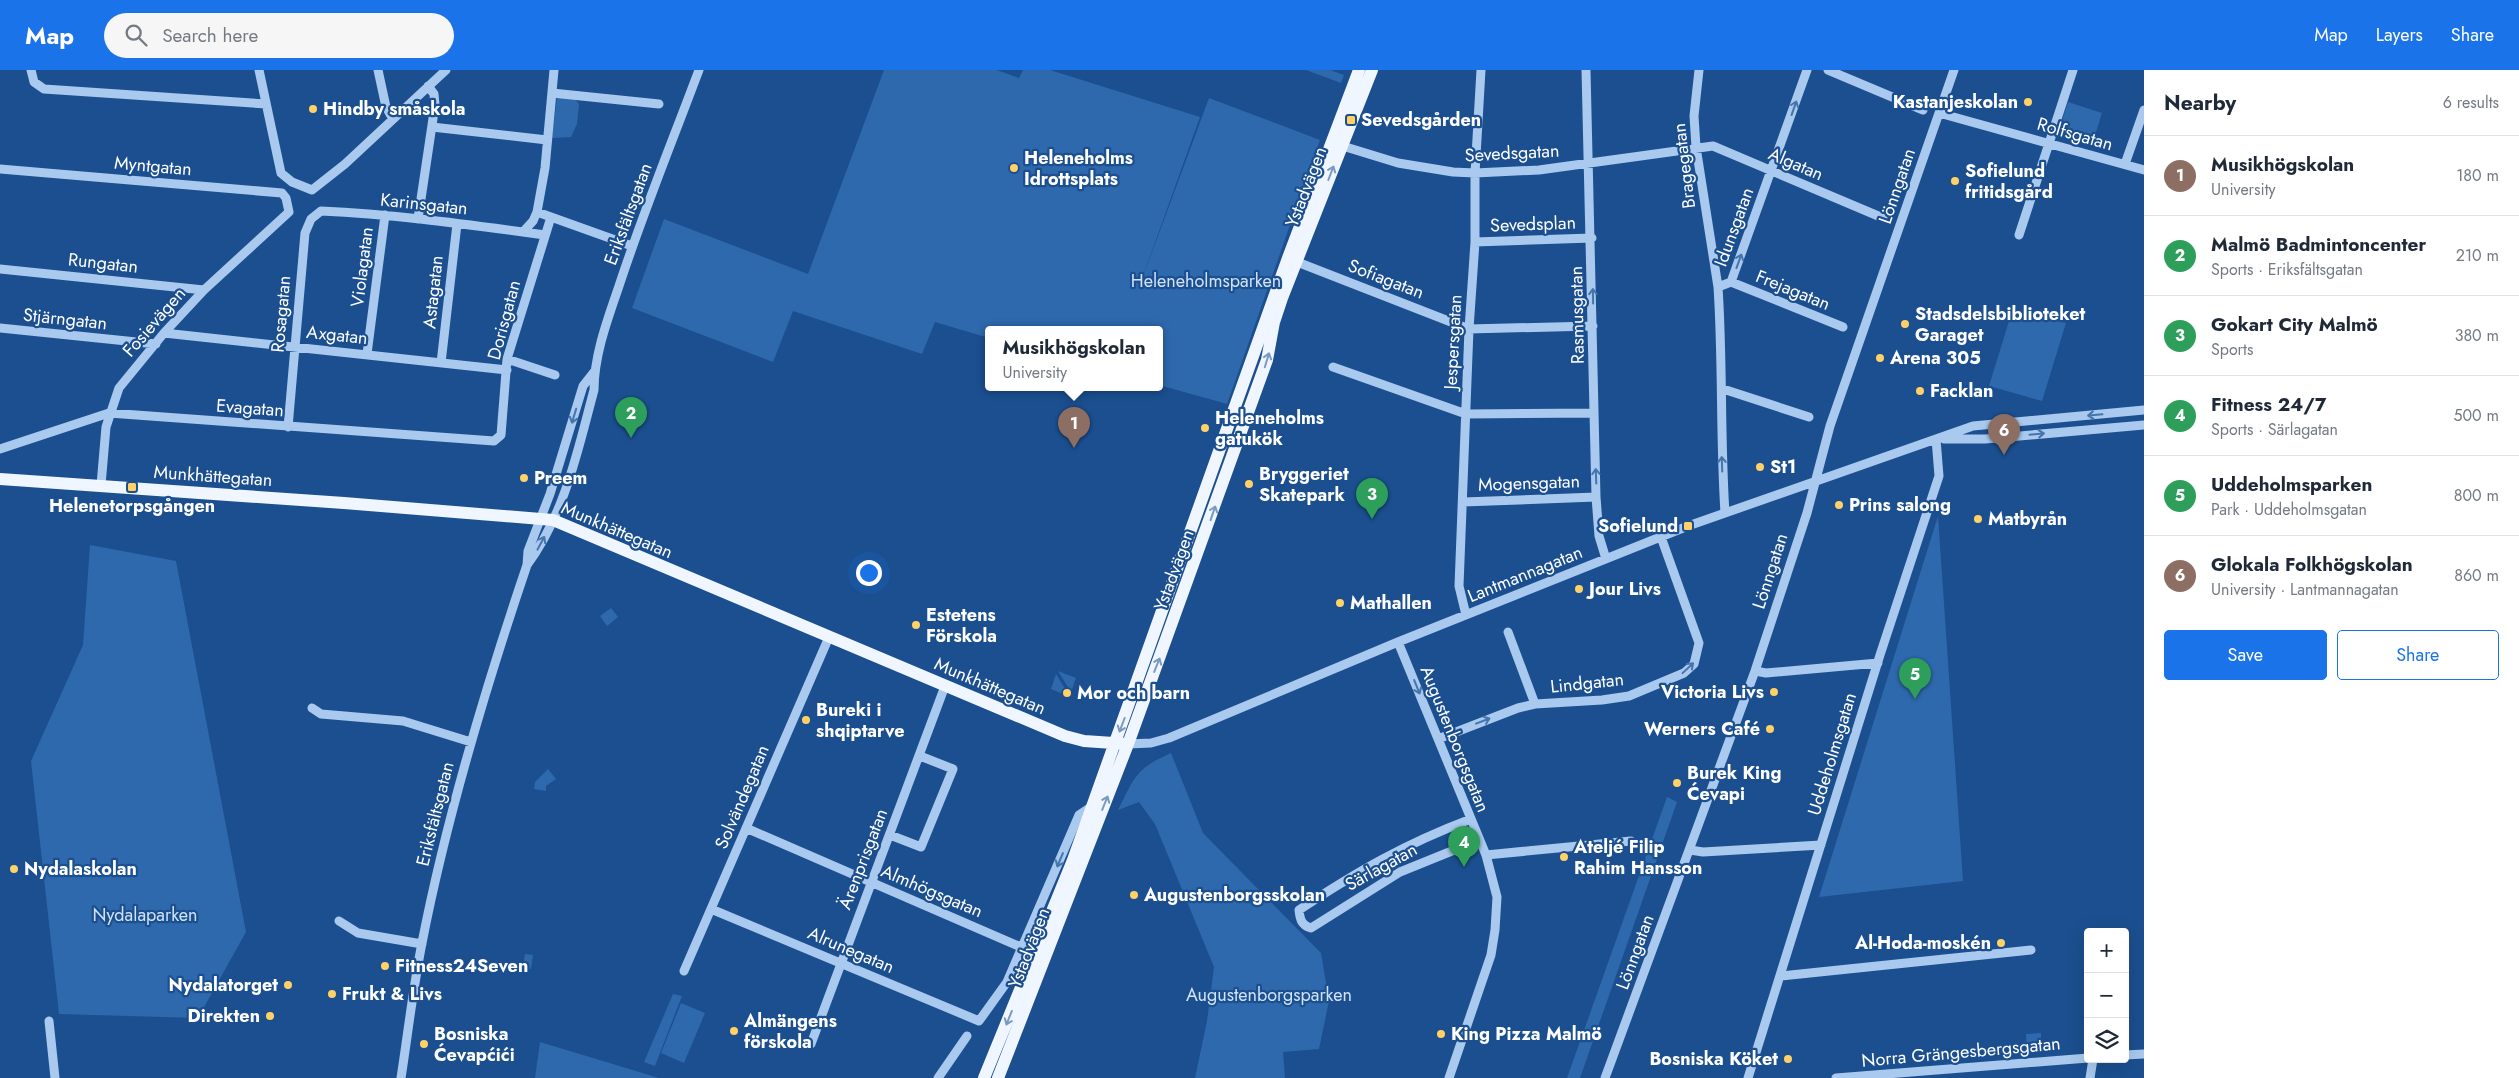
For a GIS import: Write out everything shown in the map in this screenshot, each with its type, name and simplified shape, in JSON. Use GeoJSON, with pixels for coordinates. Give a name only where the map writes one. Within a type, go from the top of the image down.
{"type":"FeatureCollection","features":[{"type":"Feature","properties":{"kind":"main road","name":"Ystadvägen"},"geometry":{"type":"LineString","coordinates":[[998,1078],[1122,744],[1292,260],[1336,144],[1359,70]]}},
{"type":"Feature","properties":{"kind":"main road","name":"Ystadvägen"},"geometry":{"type":"LineString","coordinates":[[1336,144],[1372,70]]}},
{"type":"Feature","properties":{"kind":"main road","name":"Munkhättegatan"},"geometry":{"type":"LineString","coordinates":[[0,478],[547,519],[1065,736],[1084,741],[1122,744]]}},
{"type":"Feature","properties":{"kind":"main road","name":"Ystadvägen"},"geometry":{"type":"LineString","coordinates":[[984,1078],[1073,860],[1092,807],[1122,744]]}},
{"type":"Feature","properties":{"kind":"street"},"geometry":{"type":"LineString","coordinates":[[31,70],[34,82],[44,90],[266,104]]}},
{"type":"Feature","properties":{"kind":"street"},"geometry":{"type":"LineString","coordinates":[[258,70],[281,173],[292,182],[312,190],[345,164],[446,70]]}},
{"type":"Feature","properties":{"kind":"street"},"geometry":{"type":"LineString","coordinates":[[378,70],[386,107],[393,119]]}},
{"type":"Feature","properties":{"kind":"street"},"geometry":{"type":"LineString","coordinates":[[523,232],[533,221],[537,212],[554,70]]}},
{"type":"Feature","properties":{"kind":"street","name":"Eriksfältsgatan"},"geometry":{"type":"LineString","coordinates":[[527,565],[528,551],[547,519],[563,498],[594,390],[594,372],[632,246],[699,70]]}},
{"type":"Feature","properties":{"kind":"street","name":"Jespersgatan"},"geometry":{"type":"LineString","coordinates":[[1466,615],[1459,586],[1469,329],[1475,242],[1475,173],[1481,70]]}},
{"type":"Feature","properties":{"kind":"street","name":"Rasmusgatan"},"geometry":{"type":"LineString","coordinates":[[1586,70],[1592,238],[1596,496],[1598,536],[1606,559]]}},
{"type":"Feature","properties":{"kind":"street","name":"Bragegatan"},"geometry":{"type":"LineString","coordinates":[[1699,70],[1694,116],[1696,147],[1718,287]]}},
{"type":"Feature","properties":{"kind":"street","name":"Idunsgatan"},"geometry":{"type":"LineString","coordinates":[[1725,513],[1722,463],[1723,389],[1718,287],[1731,282],[1807,70]]}},
{"type":"Feature","properties":{"kind":"street"},"geometry":{"type":"LineString","coordinates":[[1828,70],[1923,110]]}},
{"type":"Feature","properties":{"kind":"street","name":"Lönngatan"},"geometry":{"type":"LineString","coordinates":[[1605,1078],[1755,671],[1817,481],[1830,426],[1954,70]]}},
{"type":"Feature","properties":{"kind":"street"},"geometry":{"type":"LineString","coordinates":[[2019,235],[2073,70]]}},
{"type":"Feature","properties":{"kind":"street"},"geometry":{"type":"LineString","coordinates":[[418,219],[435,105],[434,94],[428,86]]}},
{"type":"Feature","properties":{"kind":"street"},"geometry":{"type":"LineString","coordinates":[[552,92],[659,104]]}},
{"type":"Feature","properties":{"kind":"street"},"geometry":{"type":"LineString","coordinates":[[2125,164],[2144,110]]}},
{"type":"Feature","properties":{"kind":"street","name":"Rolfsgatan"},"geometry":{"type":"LineString","coordinates":[[1939,112],[2144,170]]}},
{"type":"Feature","properties":{"kind":"street"},"geometry":{"type":"LineString","coordinates":[[432,127],[547,140]]}},
{"type":"Feature","properties":{"kind":"street","name":"Sevedsgatan"},"geometry":{"type":"LineString","coordinates":[[1336,144],[1398,163],[1452,172],[1475,173],[1538,170],[1696,147]]}},
{"type":"Feature","properties":{"kind":"street","name":"Algatan"},"geometry":{"type":"LineString","coordinates":[[1696,147],[1713,146],[1882,218]]}},
{"type":"Feature","properties":{"kind":"street","name":"Myntgatan"},"geometry":{"type":"LineString","coordinates":[[0,169],[282,193],[286,198],[289,212]]}},
{"type":"Feature","properties":{"kind":"street","name":"Karinsgatan"},"geometry":{"type":"LineString","coordinates":[[321,211],[385,215],[545,235]]}},
{"type":"Feature","properties":{"kind":"street","name":"Rosagatan"},"geometry":{"type":"LineString","coordinates":[[288,427],[305,233],[311,219],[321,211]]}},
{"type":"Feature","properties":{"kind":"street","name":"Fosievägen"},"geometry":{"type":"LineString","coordinates":[[101,485],[109,413],[119,388],[164,333],[204,290],[289,212]]}},
{"type":"Feature","properties":{"kind":"street"},"geometry":{"type":"LineString","coordinates":[[537,212],[632,246]]}},
{"type":"Feature","properties":{"kind":"street","name":"Violagatan"},"geometry":{"type":"LineString","coordinates":[[367,354],[385,215]]}},
{"type":"Feature","properties":{"kind":"street","name":"Dorisgatan"},"geometry":{"type":"LineString","coordinates":[[501,435],[507,359],[551,217]]}},
{"type":"Feature","properties":{"kind":"street","name":"Astagatan"},"geometry":{"type":"LineString","coordinates":[[441,363],[457,224]]}},
{"type":"Feature","properties":{"kind":"street","name":"Sevedsplan"},"geometry":{"type":"LineString","coordinates":[[1475,242],[1592,238]]}},
{"type":"Feature","properties":{"kind":"street","name":"Sofiagatan"},"geometry":{"type":"LineString","coordinates":[[1292,260],[1469,329],[1594,326]]}},
{"type":"Feature","properties":{"kind":"street","name":"Rungatan"},"geometry":{"type":"LineString","coordinates":[[0,269],[204,290]]}},
{"type":"Feature","properties":{"kind":"street","name":"Frejagatan"},"geometry":{"type":"LineString","coordinates":[[1731,282],[1843,327]]}},
{"type":"Feature","properties":{"kind":"street","name":"Stjärngatan"},"geometry":{"type":"LineString","coordinates":[[0,328],[156,344]]}},
{"type":"Feature","properties":{"kind":"street","name":"Axgatan"},"geometry":{"type":"LineString","coordinates":[[164,333],[507,370]]}},
{"type":"Feature","properties":{"kind":"street"},"geometry":{"type":"LineString","coordinates":[[507,359],[555,375]]}},
{"type":"Feature","properties":{"kind":"street"},"geometry":{"type":"LineString","coordinates":[[1333,367],[1466,414],[1594,413]]}},
{"type":"Feature","properties":{"kind":"street","name":"Eriksfältsgatan"},"geometry":{"type":"LineString","coordinates":[[401,1078],[422,944],[445,837],[471,742],[527,565],[547,519],[550,494],[583,386],[594,372]]}},
{"type":"Feature","properties":{"kind":"street"},"geometry":{"type":"LineString","coordinates":[[1723,389],[1810,417]]}},
{"type":"Feature","properties":{"kind":"street","name":"Lantmannagatan"},"geometry":{"type":"LineString","coordinates":[[1122,744],[1151,743],[1169,738],[1398,642],[1661,537],[1973,426],[2144,410]]}},
{"type":"Feature","properties":{"kind":"street","name":"Evagatan"},"geometry":{"type":"LineString","coordinates":[[0,450],[109,413],[488,442],[494,441],[501,435]]}},
{"type":"Feature","properties":{"kind":"street","name":"Lantmannagatan"},"geometry":{"type":"LineString","coordinates":[[1936,439],[1986,439],[2144,425]]}},
{"type":"Feature","properties":{"kind":"street","name":"Uddeholmsgatan"},"geometry":{"type":"LineString","coordinates":[[1748,1078],[1878,663],[1939,476],[1936,439]]}},
{"type":"Feature","properties":{"kind":"street","name":"Mogensgatan"},"geometry":{"type":"LineString","coordinates":[[1463,502],[1596,496]]}},
{"type":"Feature","properties":{"kind":"street","name":"Lindgatan"},"geometry":{"type":"LineString","coordinates":[[1438,739],[1501,714],[1535,704],[1602,700],[1629,696],[1684,674],[1694,664],[1699,643],[1661,537]]}},
{"type":"Feature","properties":{"kind":"street"},"geometry":{"type":"LineString","coordinates":[[1508,632],[1535,704]]}},
{"type":"Feature","properties":{"kind":"street","name":"Solvändegatan"},"geometry":{"type":"LineString","coordinates":[[684,971],[829,637]]}},
{"type":"Feature","properties":{"kind":"street","name":"Augustenborgsgatan"},"geometry":{"type":"LineString","coordinates":[[1398,642],[1486,855],[1497,897],[1496,930],[1491,955],[1449,1078]]}},
{"type":"Feature","properties":{"kind":"street"},"geometry":{"type":"LineString","coordinates":[[1755,671],[1766,673],[1878,663]]}},
{"type":"Feature","properties":{"kind":"street","name":"Ärenprisgatan"},"geometry":{"type":"LineString","coordinates":[[811,1044],[945,686]]}},
{"type":"Feature","properties":{"kind":"street"},"geometry":{"type":"LineString","coordinates":[[312,708],[321,714],[403,721],[471,742]]}},
{"type":"Feature","properties":{"kind":"street"},"geometry":{"type":"LineString","coordinates":[[890,835],[921,847],[953,769],[920,756]]}},
{"type":"Feature","properties":{"kind":"street","name":"Ystadvägen"},"geometry":{"type":"LineString","coordinates":[[979,1021],[1007,982],[1079,815],[1092,807]]}},
{"type":"Feature","properties":{"kind":"street","name":"Särlagatan"},"geometry":{"type":"LineString","coordinates":[[1471,819],[1431,834],[1358,871],[1299,910],[1300,919],[1304,926],[1310,928],[1400,872],[1479,840]]}},
{"type":"Feature","properties":{"kind":"street","name":"Almhögsgatan"},"geometry":{"type":"LineString","coordinates":[[746,828],[1023,948]]}},
{"type":"Feature","properties":{"kind":"street"},"geometry":{"type":"LineString","coordinates":[[1486,855],[1631,841]]}},
{"type":"Feature","properties":{"kind":"street"},"geometry":{"type":"LineString","coordinates":[[1690,850],[1703,852],[1821,845]]}},
{"type":"Feature","properties":{"kind":"street","name":"Alrunegatan"},"geometry":{"type":"LineString","coordinates":[[711,909],[979,1021]]}},
{"type":"Feature","properties":{"kind":"street"},"geometry":{"type":"LineString","coordinates":[[339,921],[358,933],[422,944]]}},
{"type":"Feature","properties":{"kind":"street"},"geometry":{"type":"LineString","coordinates":[[1781,976],[2032,950]]}},
{"type":"Feature","properties":{"kind":"street"},"geometry":{"type":"LineString","coordinates":[[49,1021],[55,1078]]}},
{"type":"Feature","properties":{"kind":"street"},"geometry":{"type":"LineString","coordinates":[[938,1078],[967,1036]]}},
{"type":"Feature","properties":{"kind":"street"},"geometry":{"type":"LineString","coordinates":[[2129,1055],[2144,1054]]}},
{"type":"Feature","properties":{"kind":"street","name":"Norra Grängesbergsgatan"},"geometry":{"type":"LineString","coordinates":[[1836,1078],[1900,1075],[2084,1058]]}},
{"type":"Feature","properties":{"kind":"street"},"geometry":{"type":"LineString","coordinates":[[2090,1078],[2092,1063]]}},
{"type":"Feature","properties":{"kind":"green space","name":"Heleneholms Idrottsplats"},"geometry":{"type":"Polygon","coordinates":[[[884,70],[997,70],[1019,78],[1023,70],[1050,70],[1200,117],[1138,290],[1209,98],[1320,140],[1227,404],[1163,386],[1163,326],[985,326],[985,337],[935,322],[922,354],[793,311],[773,362],[632,308],[664,219],[808,274],[884,70]]]}},
{"type":"Feature","properties":{"kind":"green space"},"geometry":{"type":"Polygon","coordinates":[[[1306,70],[1330,70],[1344,75],[1341,83],[1306,70]]]}},
{"type":"Feature","properties":{"kind":"green space"},"geometry":{"type":"Polygon","coordinates":[[[557,97],[573,97],[579,104],[577,124],[571,137],[552,138],[557,97]]]}},
{"type":"Feature","properties":{"kind":"green space"},"geometry":{"type":"Polygon","coordinates":[[[2068,102],[2102,113],[2092,145],[2058,134],[2068,102]]]}},
{"type":"Feature","properties":{"kind":"green space"},"geometry":{"type":"Polygon","coordinates":[[[2013,308],[2066,323],[2042,401],[1989,386],[2013,308]]]}},
{"type":"Feature","properties":{"kind":"green space"},"geometry":{"type":"Polygon","coordinates":[[[1938,516],[1963,881],[1819,897],[1938,516]]]}},
{"type":"Feature","properties":{"kind":"green space","name":"Nydalaparken"},"geometry":{"type":"Polygon","coordinates":[[[90,545],[176,561],[246,932],[198,1018],[59,1014],[31,761],[83,645],[90,545]]]}},
{"type":"Feature","properties":{"kind":"green space"},"geometry":{"type":"Polygon","coordinates":[[[611,608],[618,617],[607,626],[600,616],[611,608]]]}},
{"type":"Feature","properties":{"kind":"green space"},"geometry":{"type":"Polygon","coordinates":[[[1058,671],[1076,678],[1071,692],[1058,671]]]}},
{"type":"Feature","properties":{"kind":"green space"},"geometry":{"type":"Polygon","coordinates":[[[1056,674],[1070,697],[1051,689],[1056,674]]]}},
{"type":"Feature","properties":{"kind":"green space","name":"Augustenborgsparken"},"geometry":{"type":"Polygon","coordinates":[[[1171,753],[1203,833],[1321,953],[1329,1001],[1319,1049],[1283,1052],[1285,1078],[1195,1078],[1207,1021],[1214,967],[1155,824],[1139,802],[1118,810],[1137,775],[1150,764],[1171,753]]]}},
{"type":"Feature","properties":{"kind":"green space"},"geometry":{"type":"Polygon","coordinates":[[[548,769],[556,779],[546,786],[546,791],[534,789],[535,782],[548,769]]]}},
{"type":"Feature","properties":{"kind":"green space"},"geometry":{"type":"Polygon","coordinates":[[[1667,797],[1677,802],[1580,1078],[1567,1078],[1667,797]]]}},
{"type":"Feature","properties":{"kind":"green space"},"geometry":{"type":"Polygon","coordinates":[[[525,954],[533,955],[531,969],[523,967],[525,954]]]}},
{"type":"Feature","properties":{"kind":"green space"},"geometry":{"type":"Polygon","coordinates":[[[673,994],[682,996],[655,1066],[644,1062],[673,994]]]}},
{"type":"Feature","properties":{"kind":"green space"},"geometry":{"type":"Polygon","coordinates":[[[681,1003],[705,1013],[684,1063],[661,1053],[681,1003]]]}},
{"type":"Feature","properties":{"kind":"green space"},"geometry":{"type":"Polygon","coordinates":[[[2041,1033],[2041,1049],[2027,1050],[2026,1034],[2041,1033]]]}},
{"type":"Feature","properties":{"kind":"green space"},"geometry":{"type":"Polygon","coordinates":[[[540,1042],[659,1078],[535,1078],[540,1042]]]}},
{"type":"Feature","properties":{"kind":"place","name":"Kastanjeskolan"},"geometry":{"type":"Point","coordinates":[2028,102]}},
{"type":"Feature","properties":{"kind":"place","name":"Hindby småskola"},"geometry":{"type":"Point","coordinates":[313,109]}},
{"type":"Feature","properties":{"kind":"place","name":"Sevedsgården"},"geometry":{"type":"Point","coordinates":[1351,120]}},
{"type":"Feature","properties":{"kind":"place","name":"Heleneholms Idrottsplats"},"geometry":{"type":"Point","coordinates":[1014,168]}},
{"type":"Feature","properties":{"kind":"place","name":"Sofielund fritidsgård"},"geometry":{"type":"Point","coordinates":[1955,181]}},
{"type":"Feature","properties":{"kind":"place","name":"Stadsdelsbiblioteket Garaget"},"geometry":{"type":"Point","coordinates":[1905,324]}},
{"type":"Feature","properties":{"kind":"place","name":"Arena 305"},"geometry":{"type":"Point","coordinates":[1880,358]}},
{"type":"Feature","properties":{"kind":"place","name":"Facklan"},"geometry":{"type":"Point","coordinates":[1920,391]}},
{"type":"Feature","properties":{"kind":"place","name":"Heleneholms gatukök"},"geometry":{"type":"Point","coordinates":[1205,428]}},
{"type":"Feature","properties":{"kind":"place","name":"Malmö Badmintoncenter"},"geometry":{"type":"Point","coordinates":[631,438]}},
{"type":"Feature","properties":{"kind":"place","name":"Musikhögskolan"},"geometry":{"type":"Point","coordinates":[1074,448]}},
{"type":"Feature","properties":{"kind":"place","name":"Glokala Folkhögskolan"},"geometry":{"type":"Point","coordinates":[2004,455]}},
{"type":"Feature","properties":{"kind":"place","name":"St1"},"geometry":{"type":"Point","coordinates":[1760,467]}},
{"type":"Feature","properties":{"kind":"place","name":"Preem"},"geometry":{"type":"Point","coordinates":[524,478]}},
{"type":"Feature","properties":{"kind":"place","name":"Bryggeriet Skatepark"},"geometry":{"type":"Point","coordinates":[1249,484]}},
{"type":"Feature","properties":{"kind":"place","name":"Helenetorpsgången"},"geometry":{"type":"Point","coordinates":[132,487]}},
{"type":"Feature","properties":{"kind":"place","name":"Prins salong"},"geometry":{"type":"Point","coordinates":[1839,505]}},
{"type":"Feature","properties":{"kind":"place","name":"Gokart City Malmö"},"geometry":{"type":"Point","coordinates":[1372,519]}},
{"type":"Feature","properties":{"kind":"place","name":"Matbyrån"},"geometry":{"type":"Point","coordinates":[1978,519]}},
{"type":"Feature","properties":{"kind":"place","name":"Sofielund"},"geometry":{"type":"Point","coordinates":[1688,526]}},
{"type":"Feature","properties":{"kind":"place","name":"Jour Livs"},"geometry":{"type":"Point","coordinates":[1579,589]}},
{"type":"Feature","properties":{"kind":"place","name":"Mathallen"},"geometry":{"type":"Point","coordinates":[1340,603]}},
{"type":"Feature","properties":{"kind":"place","name":"Estetens Förskola"},"geometry":{"type":"Point","coordinates":[916,625]}},
{"type":"Feature","properties":{"kind":"place","name":"Victoria Livs"},"geometry":{"type":"Point","coordinates":[1774,692]}},
{"type":"Feature","properties":{"kind":"place","name":"Mor och barn"},"geometry":{"type":"Point","coordinates":[1067,693]}},
{"type":"Feature","properties":{"kind":"place","name":"Uddeholmsparken"},"geometry":{"type":"Point","coordinates":[1915,699]}},
{"type":"Feature","properties":{"kind":"place","name":"Bureki i shqiptarve"},"geometry":{"type":"Point","coordinates":[806,720]}},
{"type":"Feature","properties":{"kind":"place","name":"Werners Café"},"geometry":{"type":"Point","coordinates":[1770,729]}},
{"type":"Feature","properties":{"kind":"place","name":"Burek King Ćevapi"},"geometry":{"type":"Point","coordinates":[1677,783]}},
{"type":"Feature","properties":{"kind":"place","name":"Ateljé Filip Rahim Hansson"},"geometry":{"type":"Point","coordinates":[1564,857]}},
{"type":"Feature","properties":{"kind":"place","name":"Fitness 24/7"},"geometry":{"type":"Point","coordinates":[1464,867]}},
{"type":"Feature","properties":{"kind":"place","name":"Nydalaskolan"},"geometry":{"type":"Point","coordinates":[14,869]}},
{"type":"Feature","properties":{"kind":"place","name":"Augustenborgsskolan"},"geometry":{"type":"Point","coordinates":[1134,895]}},
{"type":"Feature","properties":{"kind":"place","name":"Al-Hoda-moskén"},"geometry":{"type":"Point","coordinates":[2001,943]}},
{"type":"Feature","properties":{"kind":"place","name":"Fitness24Seven"},"geometry":{"type":"Point","coordinates":[385,966]}},
{"type":"Feature","properties":{"kind":"place","name":"Nydalatorget"},"geometry":{"type":"Point","coordinates":[288,985]}},
{"type":"Feature","properties":{"kind":"place","name":"Frukt & Livs"},"geometry":{"type":"Point","coordinates":[332,994]}},
{"type":"Feature","properties":{"kind":"place","name":"Direkten"},"geometry":{"type":"Point","coordinates":[270,1016]}},
{"type":"Feature","properties":{"kind":"place","name":"Almängens förskola"},"geometry":{"type":"Point","coordinates":[734,1031]}},
{"type":"Feature","properties":{"kind":"place","name":"King Pizza Malmö"},"geometry":{"type":"Point","coordinates":[1441,1034]}},
{"type":"Feature","properties":{"kind":"place","name":"Bosniska Ćevapćići"},"geometry":{"type":"Point","coordinates":[424,1044]}},
{"type":"Feature","properties":{"kind":"place","name":"Bosniska Köket"},"geometry":{"type":"Point","coordinates":[1788,1059]}},
{"type":"Feature","properties":{"kind":"park label","name":"Heleneholmsparken"},"geometry":{"type":"Point","coordinates":[1206,281]}}]}
